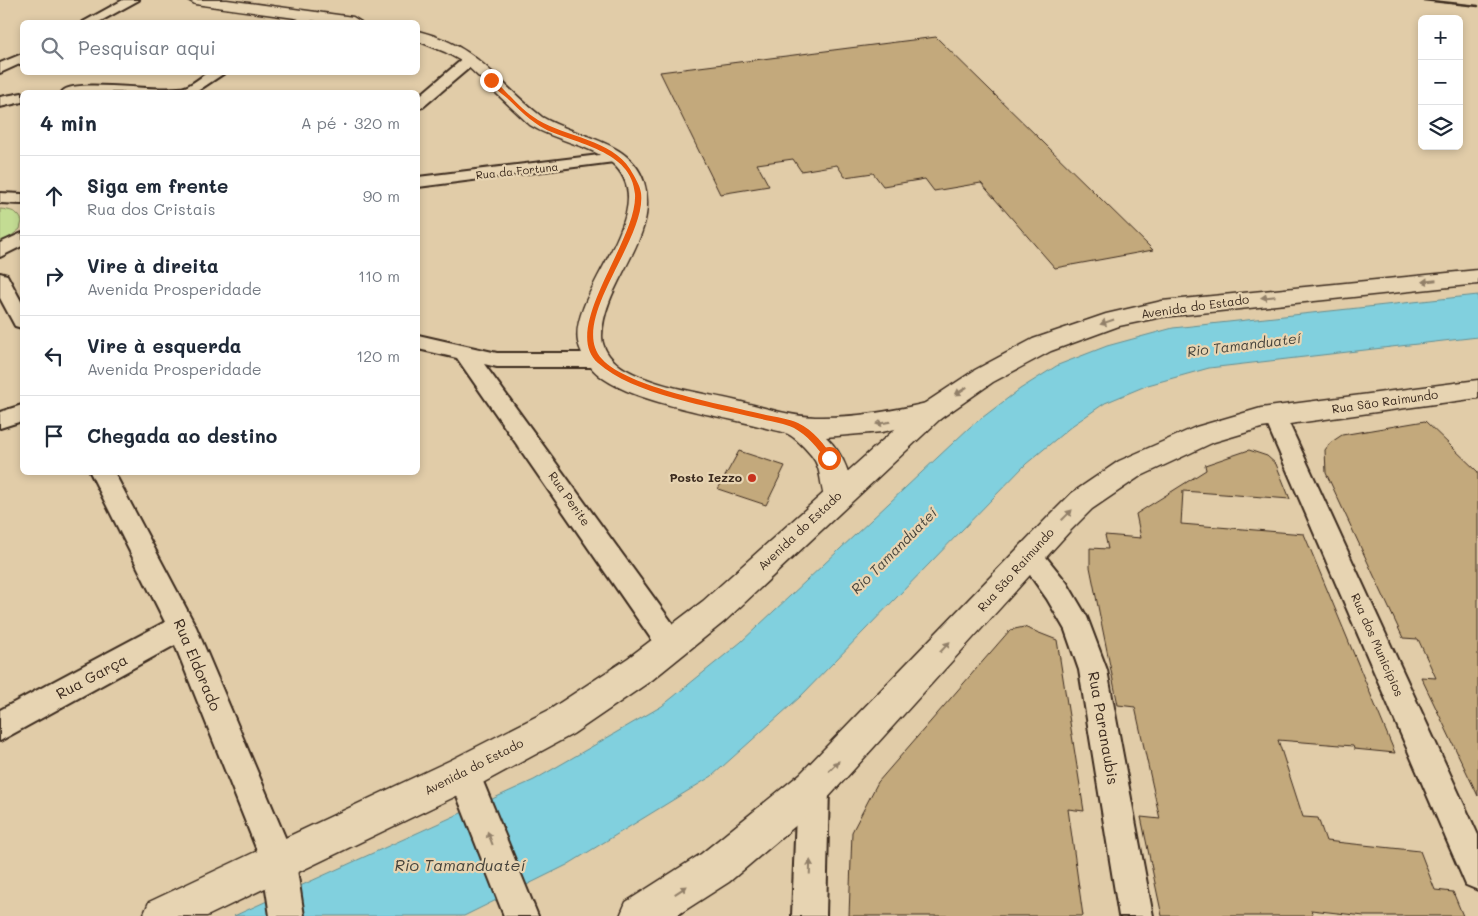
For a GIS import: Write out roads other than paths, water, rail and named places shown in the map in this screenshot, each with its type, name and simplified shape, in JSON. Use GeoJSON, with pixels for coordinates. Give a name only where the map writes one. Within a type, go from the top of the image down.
{"type":"FeatureCollection","features":[{"type":"Feature","properties":{"kind":"main road"},"geometry":{"type":"LineString","coordinates":[[195,0],[304,19],[320,20]]}},
{"type":"Feature","properties":{"kind":"main road"},"geometry":{"type":"LineString","coordinates":[[420,37],[449,47],[470,60],[533,119],[548,128],[606,150],[626,167],[638,194],[634,224],[591,319],[589,339],[598,360],[615,374],[642,386],[796,426],[864,426],[931,412]]}},
{"type":"Feature","properties":{"kind":"main road","name":"Avenida do Estado"},"geometry":{"type":"LineString","coordinates":[[163,916],[283,890],[470,788],[561,722],[640,669],[714,611],[837,496],[931,412],[984,376],[1042,345],[1114,319],[1162,309],[1478,276]]}},
{"type":"Feature","properties":{"kind":"main road","name":"Rua São Raimundo"},"geometry":{"type":"LineString","coordinates":[[640,916],[715,868],[813,787],[1029,555],[1082,501],[1129,469],[1205,434],[1275,416],[1478,389]]}},
{"type":"Feature","properties":{"kind":"main road"},"geometry":{"type":"LineString","coordinates":[[796,426],[819,444],[829,458],[834,470],[837,496]]}},
{"type":"Feature","properties":{"kind":"street"},"geometry":{"type":"LineString","coordinates":[[94,20],[133,0]]}},
{"type":"Feature","properties":{"kind":"street"},"geometry":{"type":"LineString","coordinates":[[0,69],[20,59]]}},
{"type":"Feature","properties":{"kind":"street"},"geometry":{"type":"LineString","coordinates":[[420,102],[470,60]]}},
{"type":"Feature","properties":{"kind":"street"},"geometry":{"type":"LineString","coordinates":[[189,90],[214,75]]}},
{"type":"Feature","properties":{"kind":"street"},"geometry":{"type":"LineString","coordinates":[[0,102],[20,98]]}},
{"type":"Feature","properties":{"kind":"street","name":"Rua da Fortuna"},"geometry":{"type":"LineString","coordinates":[[420,182],[616,158]]}},
{"type":"Feature","properties":{"kind":"street"},"geometry":{"type":"LineString","coordinates":[[0,198],[20,199]]}},
{"type":"Feature","properties":{"kind":"street"},"geometry":{"type":"LineString","coordinates":[[0,251],[20,240]]}},
{"type":"Feature","properties":{"kind":"street"},"geometry":{"type":"LineString","coordinates":[[0,279],[20,317]]}},
{"type":"Feature","properties":{"kind":"street"},"geometry":{"type":"LineString","coordinates":[[420,343],[466,355],[516,361],[598,360]]}},
{"type":"Feature","properties":{"kind":"street","name":"Rua Perite"},"geometry":{"type":"LineString","coordinates":[[466,355],[671,644]]}},
{"type":"Feature","properties":{"kind":"street"},"geometry":{"type":"LineString","coordinates":[[0,420],[20,414]]}},
{"type":"Feature","properties":{"kind":"street","name":"Rua dos Municípios"},"geometry":{"type":"LineString","coordinates":[[1275,416],[1478,873]]}},
{"type":"Feature","properties":{"kind":"street","name":"Rua Eldorado"},"geometry":{"type":"LineString","coordinates":[[104,475],[182,627],[283,890]]}},
{"type":"Feature","properties":{"kind":"street","name":"Rua Paranaubis"},"geometry":{"type":"LineString","coordinates":[[1029,555],[1057,591],[1077,626],[1093,670],[1136,916]]}},
{"type":"Feature","properties":{"kind":"street","name":"Rua Garça"},"geometry":{"type":"LineString","coordinates":[[0,726],[182,627]]}},
{"type":"Feature","properties":{"kind":"street"},"geometry":{"type":"LineString","coordinates":[[809,916],[813,787]]}},
{"type":"Feature","properties":{"kind":"street"},"geometry":{"type":"LineString","coordinates":[[470,788],[520,916]]}},
{"type":"Feature","properties":{"kind":"water","name":"Rio Tamanduateí"},"geometry":{"type":"Polygon","coordinates":[[[1478,295],[1478,337],[1209,368],[1148,385],[1105,403],[1073,425],[1026,464],[800,697],[712,776],[567,865],[464,916],[234,916],[534,780],[662,706],[741,642],[970,427],[1020,389],[1058,365],[1107,346],[1173,328],[1478,295]]]}},
{"type":"Feature","properties":{"kind":"railway"},"geometry":{"type":"LineString","coordinates":[[1423,0],[1478,6]]}},
{"type":"Feature","properties":{"kind":"place","name":"Posto Iezzo"},"geometry":{"type":"Point","coordinates":[752,478]}}]}
